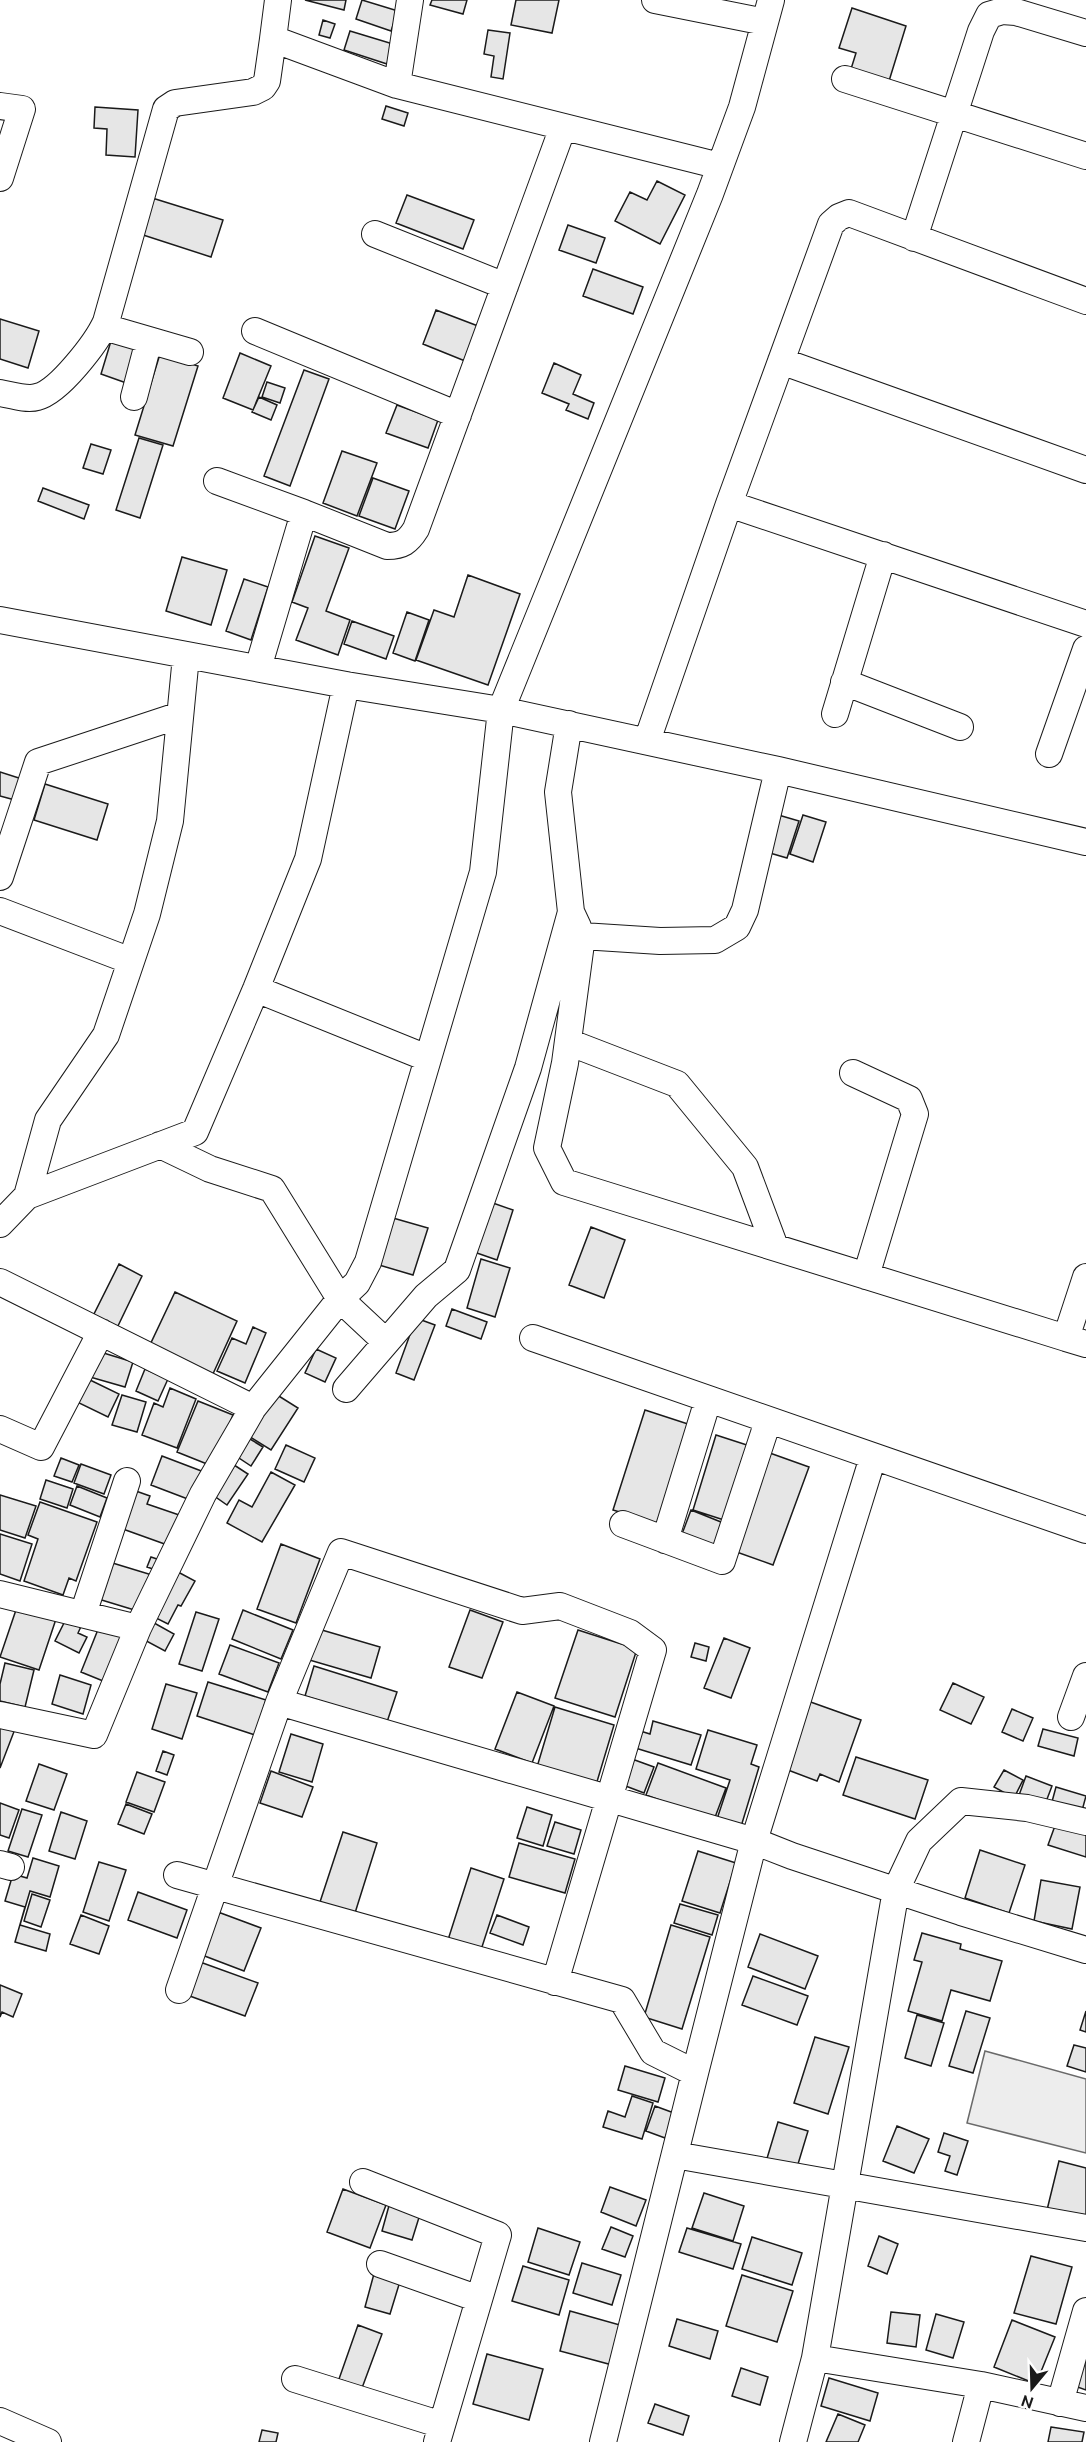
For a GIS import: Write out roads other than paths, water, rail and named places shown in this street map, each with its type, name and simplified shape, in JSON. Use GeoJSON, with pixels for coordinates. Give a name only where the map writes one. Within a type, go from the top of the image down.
{"type":"FeatureCollection","features":[{"type":"Feature","properties":{"kind":"street"},"geometry":{"type":"LineString","coordinates":[[0,393],[35,398],[46,394],[69,373],[100,336],[166,109],[175,103],[253,92],[263,87],[267,81],[278,0]]}},
{"type":"Feature","properties":{"kind":"street"},"geometry":{"type":"LineString","coordinates":[[397,85],[410,0]]}},
{"type":"Feature","properties":{"kind":"street"},"geometry":{"type":"LineString","coordinates":[[0,1715],[94,1735],[138,1628],[203,1494],[253,1407],[340,1299],[357,1283],[368,1262],[483,872],[501,710],[720,166],[742,107],[768,11],[655,0]]}},
{"type":"Feature","properties":{"kind":"street"},"geometry":{"type":"LineString","coordinates":[[915,238],[953,115],[981,31],[989,15],[1002,11],[1016,12],[1086,33]]}},
{"type":"Feature","properties":{"kind":"street"},"geometry":{"type":"LineString","coordinates":[[273,39],[397,85],[720,166]]}},
{"type":"Feature","properties":{"kind":"street"},"geometry":{"type":"LineString","coordinates":[[845,79],[1086,156]]}},
{"type":"Feature","properties":{"kind":"street"},"geometry":{"type":"LineString","coordinates":[[0,106],[22,109],[0,178]]}},
{"type":"Feature","properties":{"kind":"street"},"geometry":{"type":"LineString","coordinates":[[217,481],[387,546],[397,546],[409,541],[416,529],[563,127]]}},
{"type":"Feature","properties":{"kind":"street"},"geometry":{"type":"LineString","coordinates":[[647,741],[729,504],[831,224],[839,216],[849,213],[1086,302]]}},
{"type":"Feature","properties":{"kind":"street"},"geometry":{"type":"LineString","coordinates":[[375,234],[505,286]]}},
{"type":"Feature","properties":{"kind":"street"},"geometry":{"type":"LineString","coordinates":[[104,327],[190,351]]}},
{"type":"Feature","properties":{"kind":"street"},"geometry":{"type":"LineString","coordinates":[[255,331],[458,415]]}},
{"type":"Feature","properties":{"kind":"street"},"geometry":{"type":"LineString","coordinates":[[134,397],[149,340]]}},
{"type":"Feature","properties":{"kind":"street"},"geometry":{"type":"LineString","coordinates":[[781,361],[1086,470]]}},
{"type":"Feature","properties":{"kind":"street"},"geometry":{"type":"LineString","coordinates":[[729,504],[1086,624]]}},
{"type":"Feature","properties":{"kind":"street"},"geometry":{"type":"LineString","coordinates":[[258,668],[304,513]]}},
{"type":"Feature","properties":{"kind":"street"},"geometry":{"type":"LineString","coordinates":[[834,714],[883,555]]}},
{"type":"Feature","properties":{"kind":"street"},"geometry":{"type":"LineString","coordinates":[[0,620],[346,685],[501,710],[778,770],[1086,842]]}},
{"type":"Feature","properties":{"kind":"street"},"geometry":{"type":"LineString","coordinates":[[1049,754],[1086,649]]}},
{"type":"Feature","properties":{"kind":"street"},"geometry":{"type":"LineString","coordinates":[[27,1196],[48,1120],[106,1035],[147,914],[170,821],[186,656]]}},
{"type":"Feature","properties":{"kind":"street"},"geometry":{"type":"LineString","coordinates":[[844,682],[960,727]]}},
{"type":"Feature","properties":{"kind":"street"},"geometry":{"type":"LineString","coordinates":[[0,1224],[27,1196],[195,1132],[308,859],[346,685]]}},
{"type":"Feature","properties":{"kind":"street"},"geometry":{"type":"LineString","coordinates":[[0,877],[38,762],[180,715]]}},
{"type":"Feature","properties":{"kind":"street"},"geometry":{"type":"LineString","coordinates":[[569,724],[558,792],[571,912],[582,936],[568,1042],[547,1148],[564,1182],[1076,1341],[1086,1277]]}},
{"type":"Feature","properties":{"kind":"street"},"geometry":{"type":"LineString","coordinates":[[582,936],[660,941],[715,940],[737,927],[745,910],[778,770]]}},
{"type":"Feature","properties":{"kind":"street"},"geometry":{"type":"LineString","coordinates":[[0,911],[131,961]]}},
{"type":"Feature","properties":{"kind":"street"},"geometry":{"type":"LineString","coordinates":[[346,1389],[426,1296],[457,1270],[528,1068],[571,912]]}},
{"type":"Feature","properties":{"kind":"street"},"geometry":{"type":"LineString","coordinates":[[256,989],[428,1058]]}},
{"type":"Feature","properties":{"kind":"street"},"geometry":{"type":"LineString","coordinates":[[568,1042],[677,1084],[745,1167],[775,1247]]}},
{"type":"Feature","properties":{"kind":"street"},"geometry":{"type":"LineString","coordinates":[[853,1073],[909,1100],[915,1114],[866,1276]]}},
{"type":"Feature","properties":{"kind":"street"},"geometry":{"type":"LineString","coordinates":[[160,1145],[210,1169],[272,1189],[340,1299],[386,1342]]}},
{"type":"Feature","properties":{"kind":"street"},"geometry":{"type":"LineString","coordinates":[[0,1282],[253,1407]]}},
{"type":"Feature","properties":{"kind":"street"},"geometry":{"type":"LineString","coordinates":[[0,1429],[41,1448],[101,1332]]}},
{"type":"Feature","properties":{"kind":"street"},"geometry":{"type":"LineString","coordinates":[[533,1338],[1086,1530]]}},
{"type":"Feature","properties":{"kind":"street"},"geometry":{"type":"LineString","coordinates":[[665,1540],[708,1400]]}},
{"type":"Feature","properties":{"kind":"street"},"geometry":{"type":"LineString","coordinates":[[624,1524],[722,1560],[768,1421]]}},
{"type":"Feature","properties":{"kind":"street"},"geometry":{"type":"LineString","coordinates":[[603,2442],[754,1840],[873,1457]]}},
{"type":"Feature","properties":{"kind":"street"},"geometry":{"type":"LineString","coordinates":[[83,1614],[127,1481]]}},
{"type":"Feature","properties":{"kind":"street"},"geometry":{"type":"LineString","coordinates":[[179,1990],[279,1702],[341,1552],[522,1611],[560,1606],[630,1633],[653,1650],[555,1982]]}},
{"type":"Feature","properties":{"kind":"street"},"geometry":{"type":"LineString","coordinates":[[0,1594],[138,1628]]}},
{"type":"Feature","properties":{"kind":"street"},"geometry":{"type":"LineString","coordinates":[[1071,1717],[1086,1676]]}},
{"type":"Feature","properties":{"kind":"street"},"geometry":{"type":"LineString","coordinates":[[279,1702],[754,1840],[792,1856],[1086,1950]]}},
{"type":"Feature","properties":{"kind":"street"},"geometry":{"type":"LineString","coordinates":[[794,2442],[815,2358],[896,1890],[919,1841],[961,1801],[1027,1808],[1086,1822]]}},
{"type":"Feature","properties":{"kind":"street"},"geometry":{"type":"LineString","coordinates":[[177,1875],[622,2000],[652,2052],[695,2073]]}},
{"type":"Feature","properties":{"kind":"street"},"geometry":{"type":"LineString","coordinates":[[675,2155],[1086,2228]]}},
{"type":"Feature","properties":{"kind":"street"},"geometry":{"type":"LineString","coordinates":[[295,2379],[439,2434],[498,2235],[363,2182]]}},
{"type":"Feature","properties":{"kind":"street"},"geometry":{"type":"LineString","coordinates":[[380,2264],[479,2299]]}},
{"type":"Feature","properties":{"kind":"street"},"geometry":{"type":"LineString","coordinates":[[1060,2403],[1086,2311]]}},
{"type":"Feature","properties":{"kind":"street"},"geometry":{"type":"LineString","coordinates":[[815,2358],[981,2385],[1086,2408]]}},
{"type":"Feature","properties":{"kind":"street"},"geometry":{"type":"LineString","coordinates":[[966,2442],[981,2385]]}},
{"type":"Feature","properties":{"kind":"street"},"geometry":{"type":"LineString","coordinates":[[0,2421],[48,2442]]}}]}
